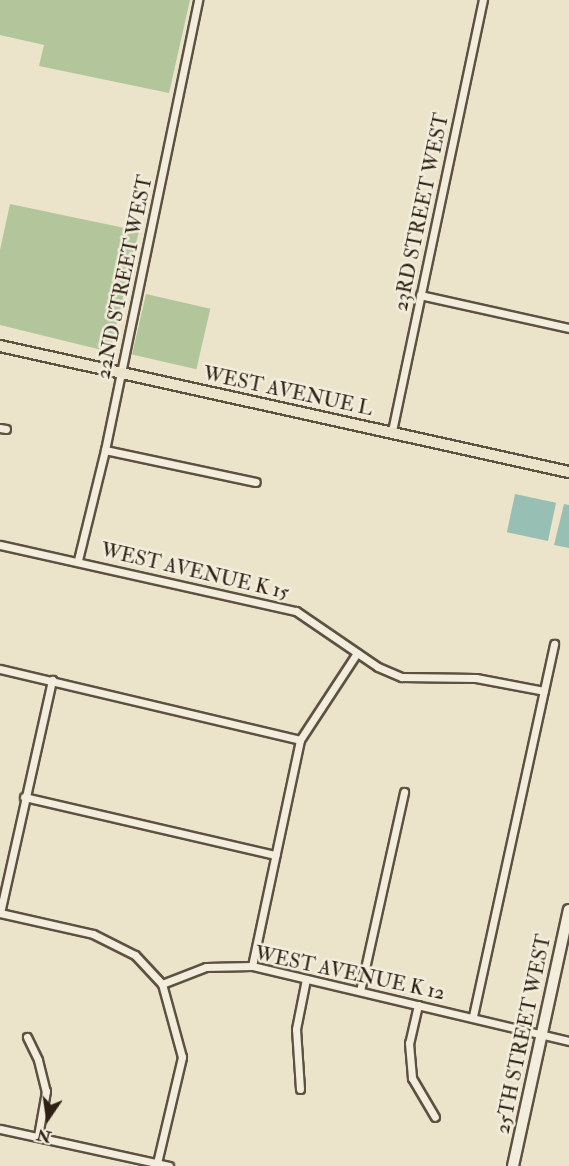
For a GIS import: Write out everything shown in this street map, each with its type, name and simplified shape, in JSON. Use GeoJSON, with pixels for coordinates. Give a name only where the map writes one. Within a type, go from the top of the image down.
{"type":"FeatureCollection","features":[{"type":"Feature","properties":{"kind":"main road","name":"WEST AVENUE L"},"geometry":{"type":"LineString","coordinates":[[0,346],[569,472]]}},
{"type":"Feature","properties":{"kind":"street","name":"22ND STREET WEST"},"geometry":{"type":"LineString","coordinates":[[78,560],[105,450],[198,0]]}},
{"type":"Feature","properties":{"kind":"street","name":"23RD STREET WEST"},"geometry":{"type":"LineString","coordinates":[[392,431],[483,0]]}},
{"type":"Feature","properties":{"kind":"street"},"geometry":{"type":"LineString","coordinates":[[420,295],[569,328]]}},
{"type":"Feature","properties":{"kind":"street"},"geometry":{"type":"LineString","coordinates":[[105,450],[256,482]]}},
{"type":"Feature","properties":{"kind":"street","name":"WEST AVENUE K 15"},"geometry":{"type":"LineString","coordinates":[[0,545],[78,560],[296,611],[357,653],[402,677],[476,678],[544,691]]}},
{"type":"Feature","properties":{"kind":"street"},"geometry":{"type":"LineString","coordinates":[[473,1016],[554,644]]}},
{"type":"Feature","properties":{"kind":"street"},"geometry":{"type":"LineString","coordinates":[[252,966],[300,740],[357,653]]}},
{"type":"Feature","properties":{"kind":"street"},"geometry":{"type":"LineString","coordinates":[[0,669],[300,740]]}},
{"type":"Feature","properties":{"kind":"street"},"geometry":{"type":"LineString","coordinates":[[52,680],[24,797],[0,913],[93,934],[135,955],[162,984],[182,1058],[158,1163]]}},
{"type":"Feature","properties":{"kind":"street"},"geometry":{"type":"LineString","coordinates":[[360,991],[405,792]]}},
{"type":"Feature","properties":{"kind":"street"},"geometry":{"type":"LineString","coordinates":[[24,797],[275,855]]}},
{"type":"Feature","properties":{"kind":"street","name":"25TH STREET WEST"},"geometry":{"type":"LineString","coordinates":[[513,1166],[540,1034],[569,910]]}},
{"type":"Feature","properties":{"kind":"street","name":"WEST AVENUE K 12"},"geometry":{"type":"LineString","coordinates":[[162,984],[206,967],[252,966],[473,1016],[569,1041]]}},
{"type":"Feature","properties":{"kind":"street"},"geometry":{"type":"LineString","coordinates":[[300,1089],[296,1029],[306,979]]}},
{"type":"Feature","properties":{"kind":"street"},"geometry":{"type":"LineString","coordinates":[[418,1005],[409,1043],[412,1078],[435,1117]]}},
{"type":"Feature","properties":{"kind":"street"},"geometry":{"type":"LineString","coordinates":[[27,1037],[38,1060],[46,1091],[38,1136]]}},
{"type":"Feature","properties":{"kind":"street"},"geometry":{"type":"LineString","coordinates":[[0,1129],[169,1166]]}},
{"type":"Feature","properties":{"kind":"green space"},"geometry":{"type":"Polygon","coordinates":[[[0,0],[190,0],[169,93],[39,66],[44,45],[0,35],[0,0]]]}},
{"type":"Feature","properties":{"kind":"green space"},"geometry":{"type":"Polygon","coordinates":[[[10,204],[139,231],[110,352],[0,325],[0,250],[10,204]]]}},
{"type":"Feature","properties":{"kind":"green space"},"geometry":{"type":"Polygon","coordinates":[[[146,294],[210,309],[196,369],[132,354],[146,294]]]}},
{"type":"Feature","properties":{"kind":"water"},"geometry":{"type":"Polygon","coordinates":[[[515,494],[556,503],[548,541],[507,532],[515,494]]]}},
{"type":"Feature","properties":{"kind":"water"},"geometry":{"type":"Polygon","coordinates":[[[564,504],[569,505],[569,548],[554,545],[564,504]]]}}]}
